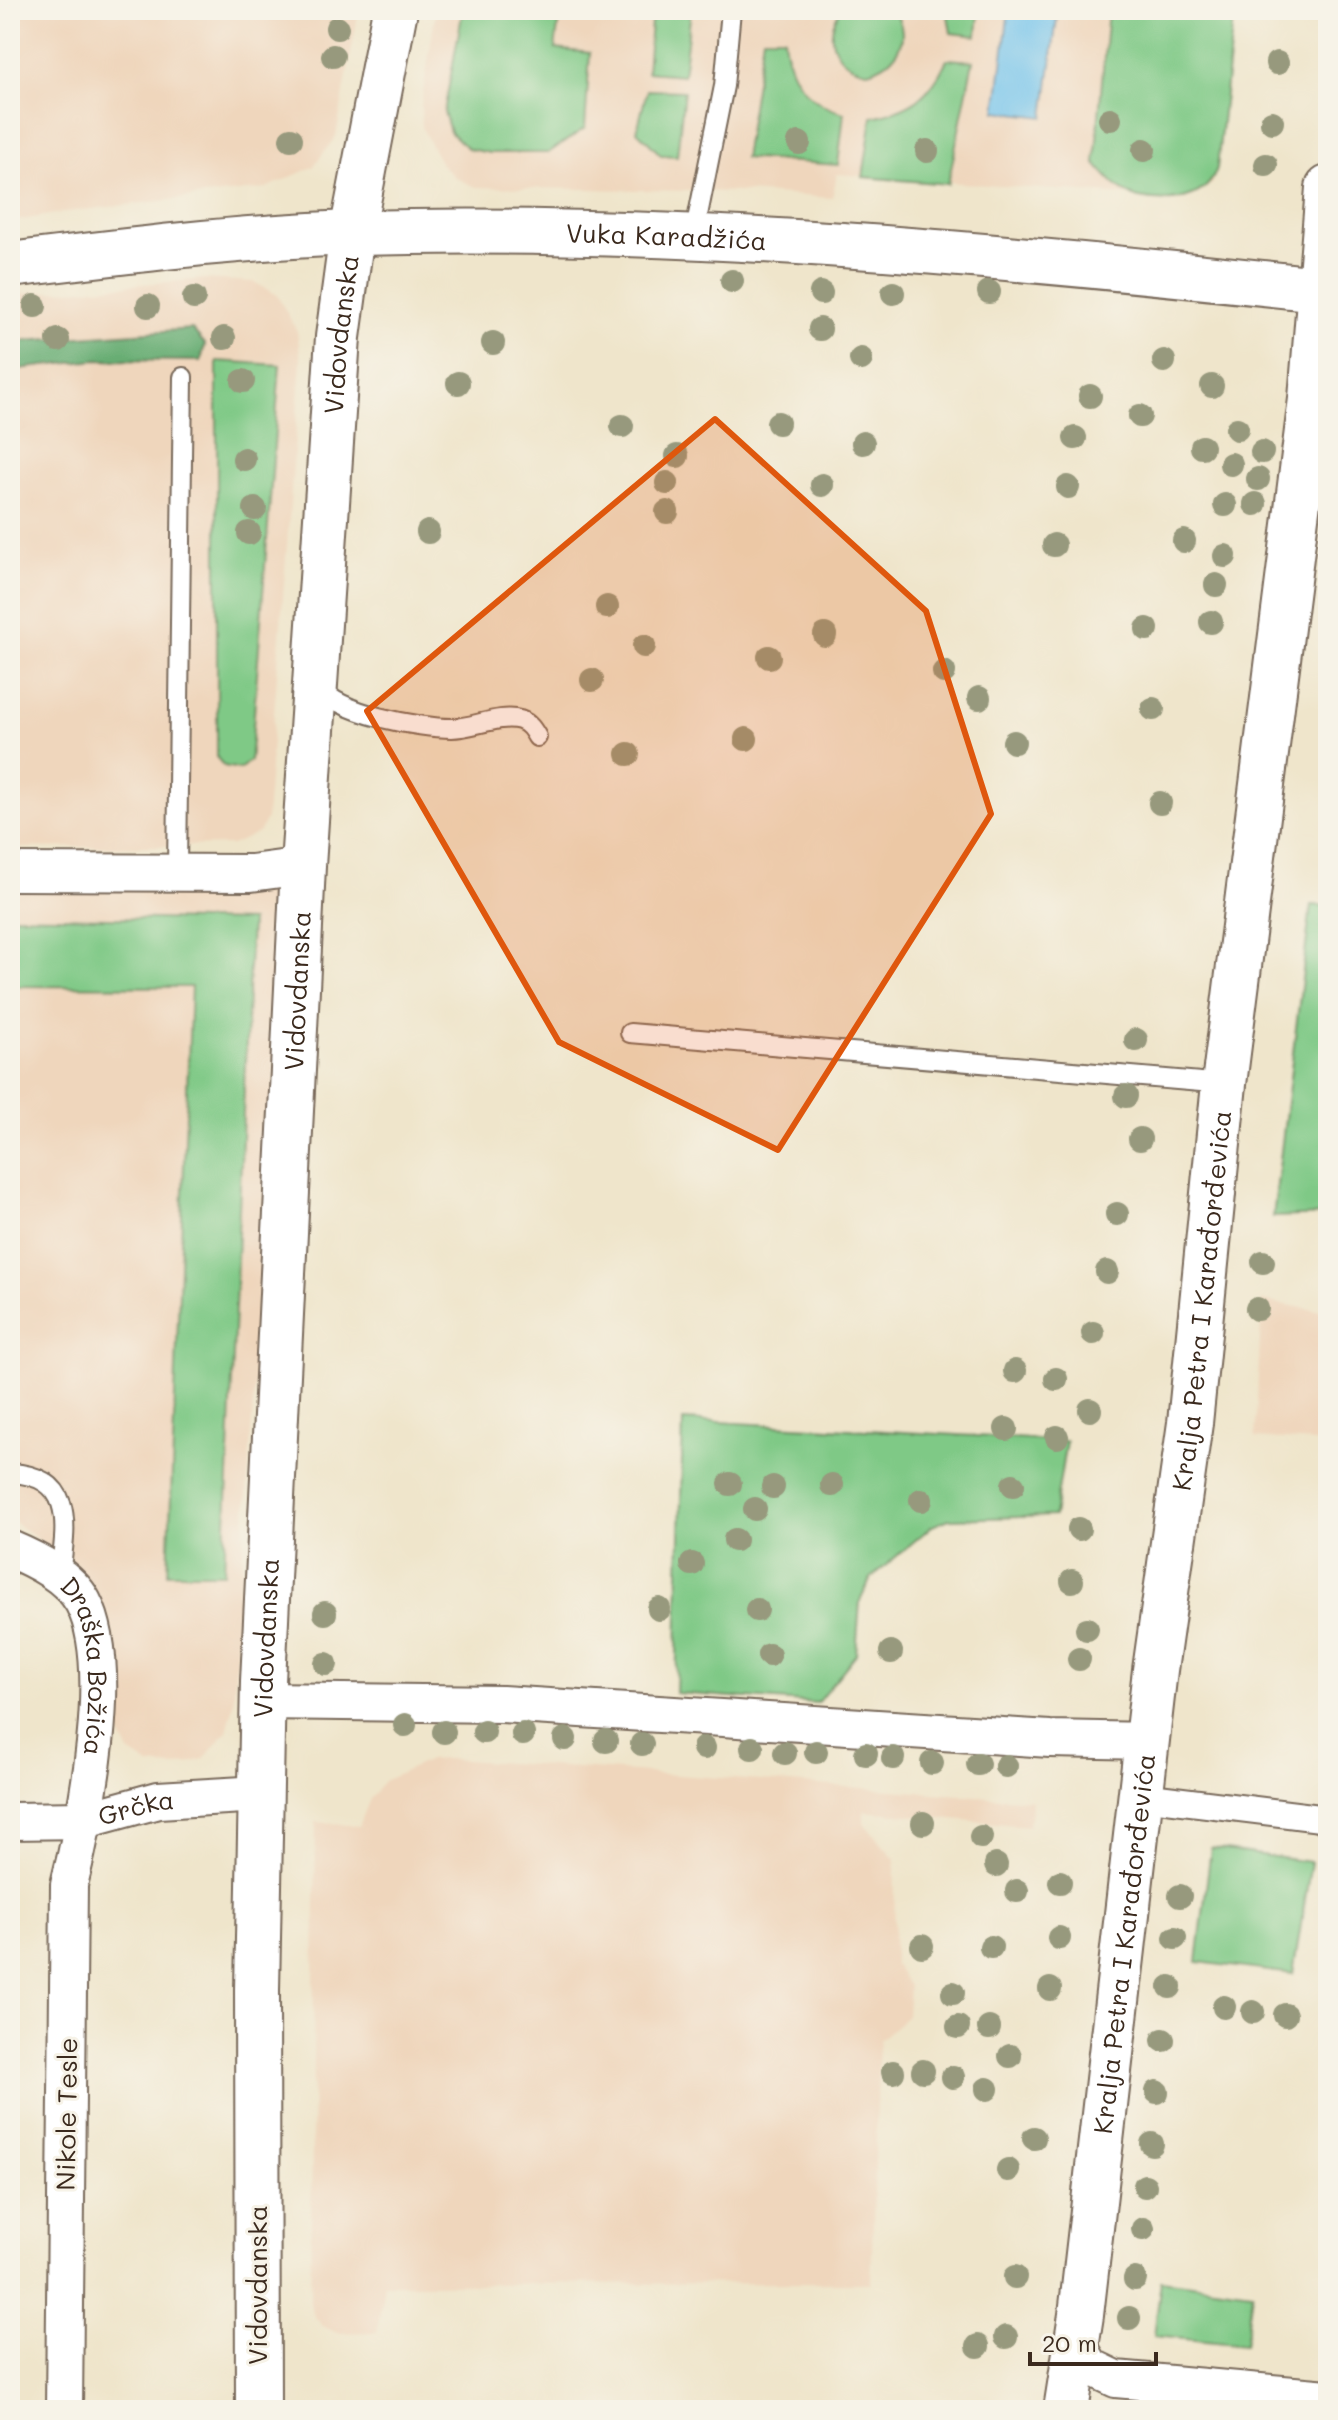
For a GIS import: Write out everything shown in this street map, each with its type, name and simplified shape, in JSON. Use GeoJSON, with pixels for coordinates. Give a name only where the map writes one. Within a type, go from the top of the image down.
{"type":"FeatureCollection","features":[{"type":"Feature","properties":{"kind":"main road","name":"Vidovdanska"},"geometry":{"type":"LineString","coordinates":[[258,2410],[257,1990],[263,1701],[313,675],[338,337],[352,233],[395,10]]}},
{"type":"Feature","properties":{"kind":"main road","name":"Kralja Petra I Karađorđevića"},"geometry":{"type":"LineString","coordinates":[[1066,2410],[1190,1423],[1224,1084],[1325,289],[1328,188]]}},
{"type":"Feature","properties":{"kind":"main road","name":"Vuka Karadžića"},"geometry":{"type":"LineString","coordinates":[[10,265],[202,242],[352,233],[694,235],[1209,275],[1325,289]]}},
{"type":"Feature","properties":{"kind":"street"},"geometry":{"type":"LineString","coordinates":[[10,872],[177,870],[251,873],[303,866]]}},
{"type":"Feature","properties":{"kind":"street","name":"Draška Božića"},"geometry":{"type":"LineString","coordinates":[[10,1549],[60,1575],[83,1602],[93,1637],[97,1747],[85,1820]]}},
{"type":"Feature","properties":{"kind":"street"},"geometry":{"type":"LineString","coordinates":[[263,1701],[502,1704],[1050,1739],[1149,1741]]}},
{"type":"Feature","properties":{"kind":"street","name":"Grčka"},"geometry":{"type":"LineString","coordinates":[[10,1821],[85,1820],[158,1800],[261,1794]]}},
{"type":"Feature","properties":{"kind":"street"},"geometry":{"type":"LineString","coordinates":[[1142,1796],[1328,1819]]}},
{"type":"Feature","properties":{"kind":"street","name":"Nikole Tesle"},"geometry":{"type":"LineString","coordinates":[[54,2409],[69,1885],[85,1820]]}},
{"type":"Feature","properties":{"kind":"street"},"geometry":{"type":"LineString","coordinates":[[1076,2342],[1091,2367],[1116,2379],[1328,2398]]}},
{"type":"Feature","properties":{"kind":"lane"},"geometry":{"type":"LineString","coordinates":[[694,235],[724,86],[731,10]]}},
{"type":"Feature","properties":{"kind":"lane"},"geometry":{"type":"LineString","coordinates":[[177,870],[183,377]]}},
{"type":"Feature","properties":{"kind":"lane"},"geometry":{"type":"LineString","coordinates":[[313,675],[331,700],[415,726],[454,728],[519,720],[527,724],[537,737]]}},
{"type":"Feature","properties":{"kind":"lane"},"geometry":{"type":"LineString","coordinates":[[630,1033],[1224,1084]]}},
{"type":"Feature","properties":{"kind":"lane"},"geometry":{"type":"LineString","coordinates":[[10,1473],[31,1474],[48,1482],[59,1496],[66,1528],[60,1575]]}},
{"type":"Feature","properties":{"kind":"highlighted area"},"geometry":{"type":"Polygon","coordinates":[[[715,419],[926,611],[991,814],[778,1150],[559,1042],[367,711],[715,419]]]}},
{"type":"Feature","properties":{"kind":"shaded area"},"geometry":{"type":"Polygon","coordinates":[[[10,10],[359,10],[336,136],[313,167],[264,189],[66,212],[10,222],[10,10]]]}},
{"type":"Feature","properties":{"kind":"shaded area"},"geometry":{"type":"Polygon","coordinates":[[[436,10],[1234,10],[1213,183],[1194,196],[1166,198],[837,174],[832,198],[747,192],[476,187],[456,178],[441,164],[422,128],[421,106],[436,10]]]}},
{"type":"Feature","properties":{"kind":"shaded area"},"geometry":{"type":"Polygon","coordinates":[[[205,279],[254,282],[277,295],[297,331],[301,361],[266,819],[259,832],[232,845],[10,848],[10,295],[205,279]]]}},
{"type":"Feature","properties":{"kind":"shaded area"},"geometry":{"type":"Polygon","coordinates":[[[251,885],[272,892],[281,902],[285,916],[233,1708],[227,1731],[204,1759],[175,1767],[149,1765],[129,1752],[121,1737],[62,1557],[10,1519],[10,889],[251,885]]]}},
{"type":"Feature","properties":{"kind":"shaded area"},"geometry":{"type":"Polygon","coordinates":[[[1262,1301],[1328,1312],[1328,1443],[1255,1438],[1262,1301]]]}},
{"type":"Feature","properties":{"kind":"shaded area"},"geometry":{"type":"Polygon","coordinates":[[[429,1760],[1032,1800],[1029,1826],[864,1811],[864,1823],[895,1859],[894,1964],[909,1986],[907,2016],[879,2040],[871,2283],[384,2284],[377,2332],[337,2333],[323,2326],[314,2316],[310,2303],[316,1822],[359,1826],[370,1799],[384,1781],[429,1760]]]}},
{"type":"Feature","properties":{"kind":"green space"},"geometry":{"type":"Polygon","coordinates":[[[463,10],[560,10],[555,49],[590,53],[585,128],[548,153],[490,153],[469,149],[460,142],[450,132],[444,112],[463,10]]]}},
{"type":"Feature","properties":{"kind":"green space"},"geometry":{"type":"Polygon","coordinates":[[[652,10],[691,10],[683,75],[647,72],[652,10]]]}},
{"type":"Feature","properties":{"kind":"green space"},"geometry":{"type":"Polygon","coordinates":[[[841,10],[893,10],[902,30],[899,48],[894,56],[867,71],[847,63],[832,40],[835,20],[841,10]]]}},
{"type":"Feature","properties":{"kind":"green space"},"geometry":{"type":"Polygon","coordinates":[[[947,10],[979,10],[977,36],[951,33],[947,10]]]}},
{"type":"Feature","properties":{"kind":"green space"},"geometry":{"type":"Polygon","coordinates":[[[1108,10],[1234,10],[1217,168],[1212,179],[1196,193],[1174,200],[1132,196],[1120,189],[1095,163],[1108,10]]]}},
{"type":"Feature","properties":{"kind":"green space"},"geometry":{"type":"Polygon","coordinates":[[[763,37],[784,37],[789,64],[801,86],[819,102],[844,113],[838,165],[744,158],[763,37]]]}},
{"type":"Feature","properties":{"kind":"green space"},"geometry":{"type":"Polygon","coordinates":[[[947,59],[973,61],[948,184],[863,177],[872,117],[898,110],[918,99],[934,83],[947,59]]]}},
{"type":"Feature","properties":{"kind":"green space"},"geometry":{"type":"Polygon","coordinates":[[[647,90],[684,91],[677,156],[661,155],[637,131],[647,90]]]}},
{"type":"Feature","properties":{"kind":"green space"},"geometry":{"type":"Polygon","coordinates":[[[192,329],[205,344],[201,361],[97,360],[10,370],[10,342],[192,329]]]}},
{"type":"Feature","properties":{"kind":"green space"},"geometry":{"type":"Polygon","coordinates":[[[217,361],[280,365],[252,741],[250,760],[240,769],[224,766],[217,758],[217,361]]]}},
{"type":"Feature","properties":{"kind":"green space"},"geometry":{"type":"Polygon","coordinates":[[[1311,905],[1328,906],[1328,1215],[1273,1217],[1311,905]]]}},
{"type":"Feature","properties":{"kind":"green space"},"geometry":{"type":"Polygon","coordinates":[[[10,916],[251,921],[224,1573],[168,1573],[191,987],[10,986],[10,916]]]}},
{"type":"Feature","properties":{"kind":"green space"},"geometry":{"type":"Polygon","coordinates":[[[683,1420],[1066,1441],[1054,1516],[949,1519],[932,1526],[871,1578],[860,1601],[856,1654],[817,1703],[676,1693],[683,1420]]]}},
{"type":"Feature","properties":{"kind":"green space"},"geometry":{"type":"Polygon","coordinates":[[[1211,1848],[1311,1862],[1293,1974],[1197,1962],[1211,1848]]]}},
{"type":"Feature","properties":{"kind":"green space"},"geometry":{"type":"Polygon","coordinates":[[[1161,2280],[1252,2292],[1245,2345],[1154,2336],[1161,2280]]]}},
{"type":"Feature","properties":{"kind":"water"},"geometry":{"type":"Polygon","coordinates":[[[1009,10],[1058,10],[1044,117],[996,111],[1009,10]]]}}]}
